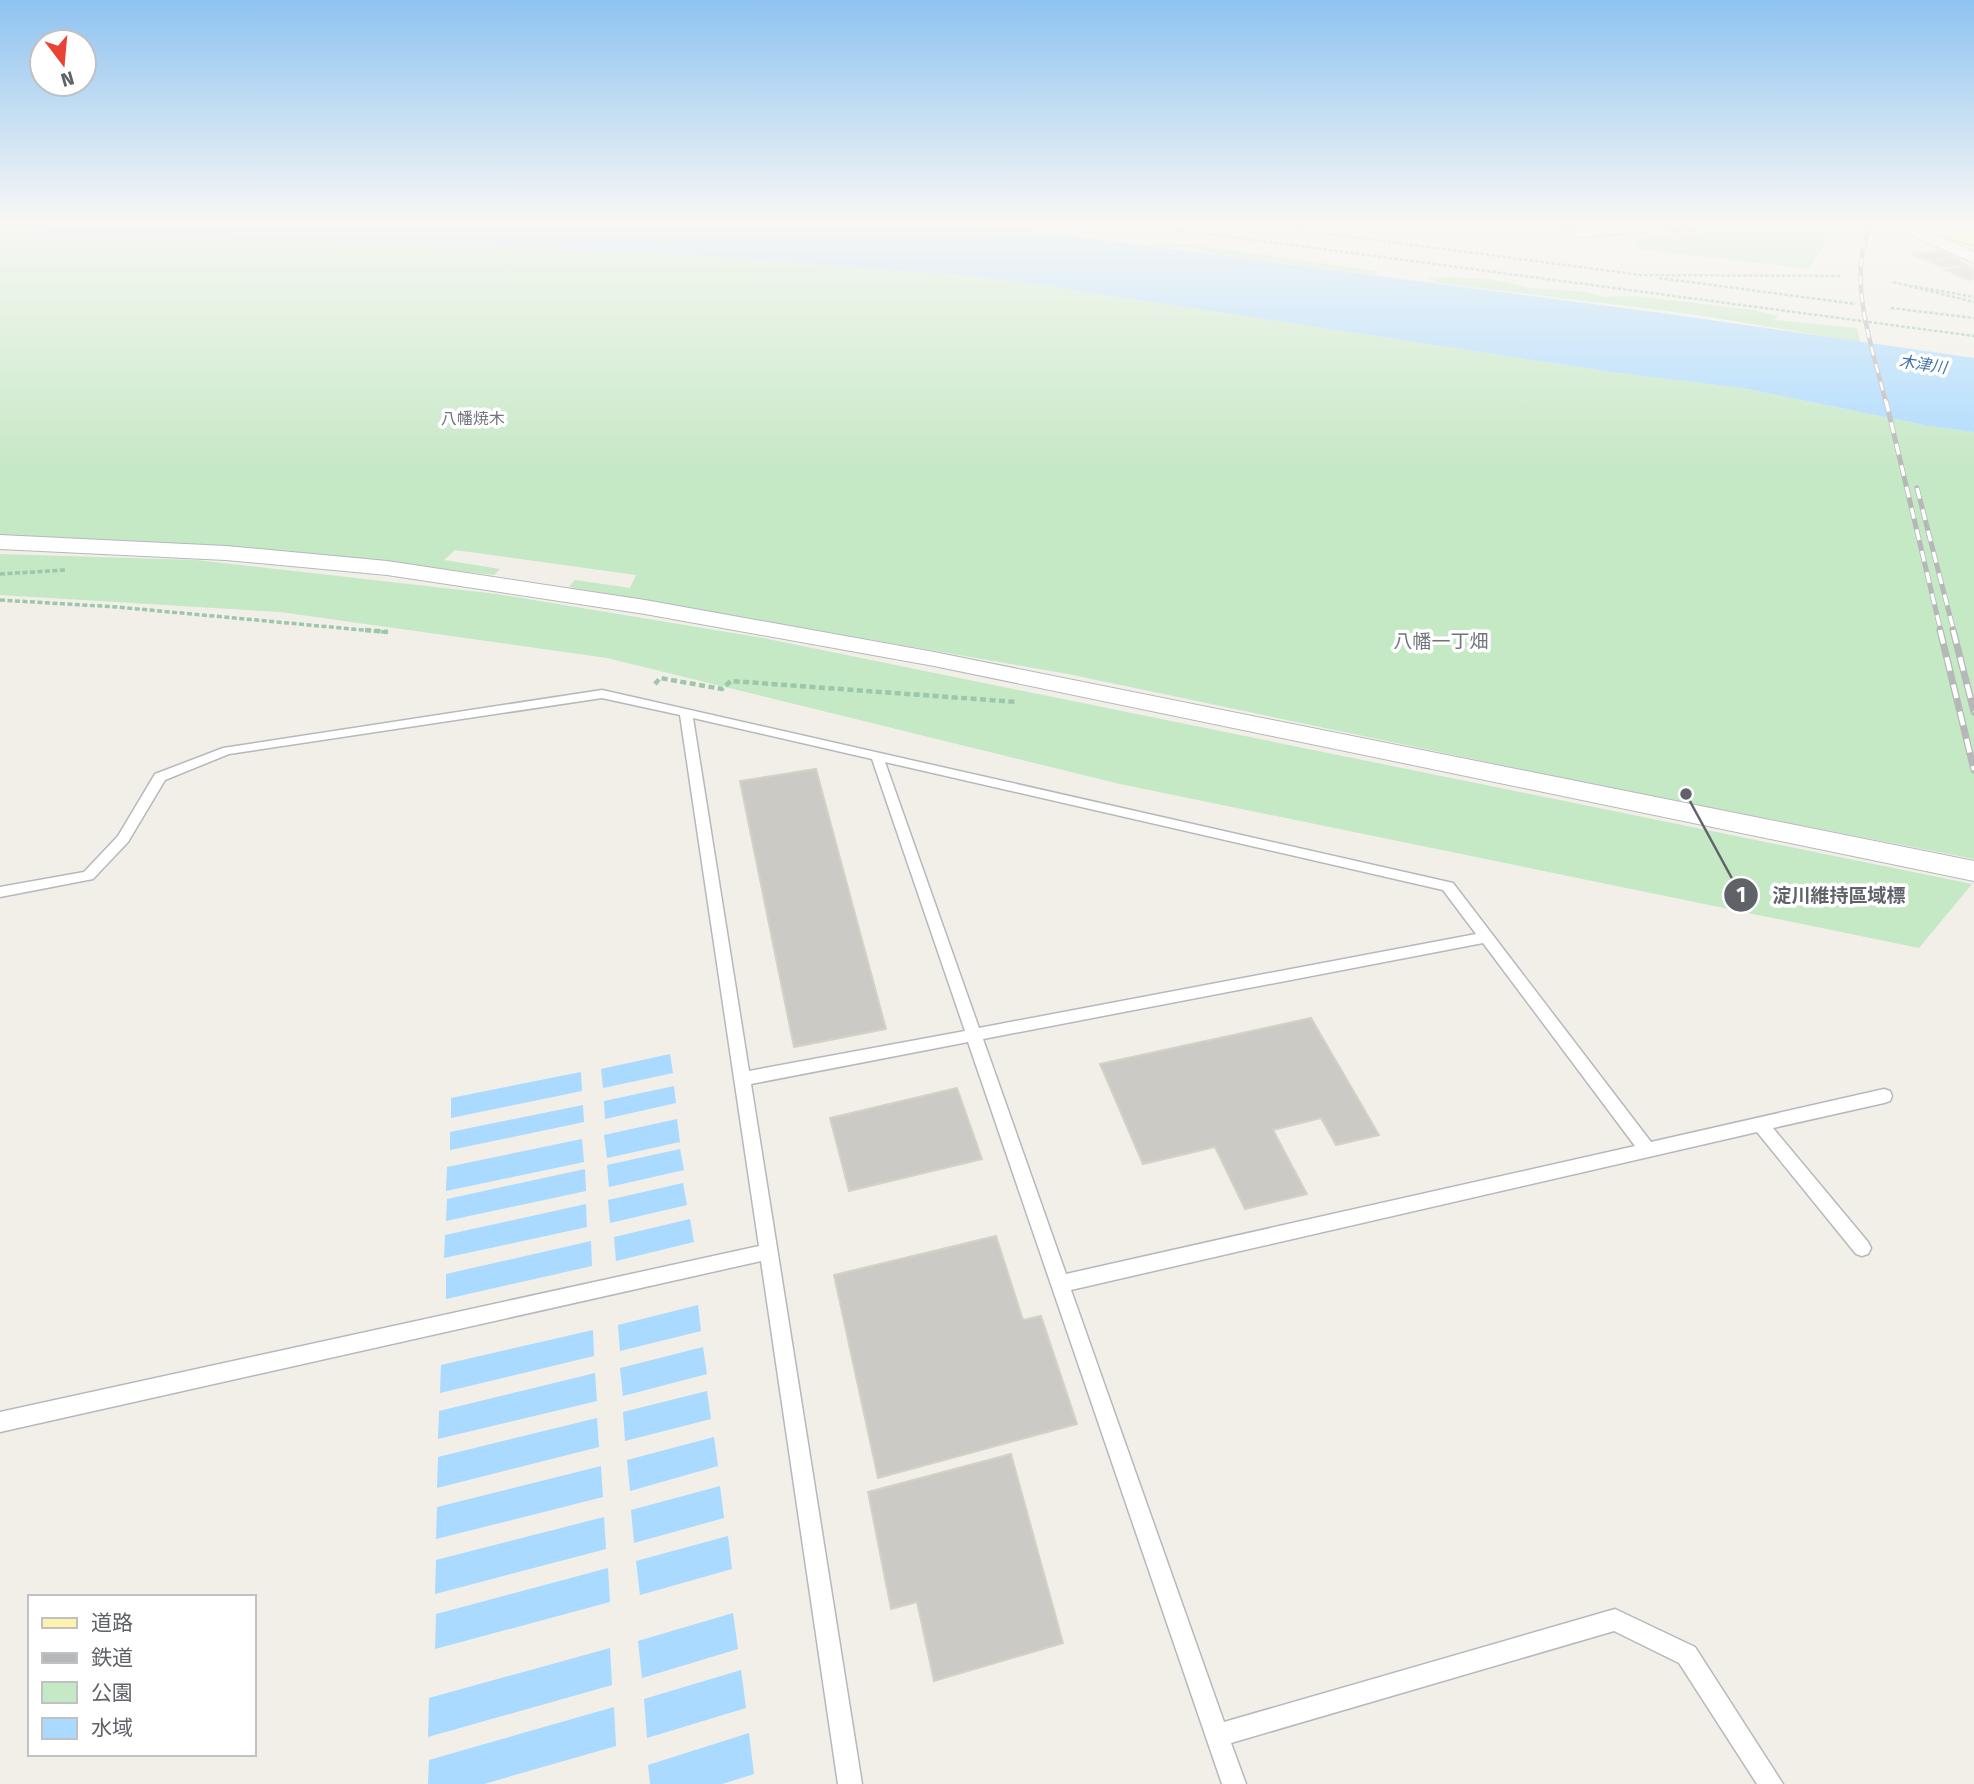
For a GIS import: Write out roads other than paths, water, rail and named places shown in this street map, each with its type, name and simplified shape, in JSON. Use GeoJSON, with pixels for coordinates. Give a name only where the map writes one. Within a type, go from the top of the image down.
{"type":"FeatureCollection","features":[{"type":"Feature","properties":{"kind":"street"},"geometry":{"type":"LineString","coordinates":[[0,542],[226,553],[387,568],[645,607],[934,659],[1974,871]]}},
{"type":"Feature","properties":{"kind":"lane"},"geometry":{"type":"LineString","coordinates":[[0,892],[88,876],[123,839],[160,777],[227,751],[603,694],[1448,886],[1648,1150]]}},
{"type":"Feature","properties":{"kind":"lane"},"geometry":{"type":"LineString","coordinates":[[686,712],[850,1784]]}},
{"type":"Feature","properties":{"kind":"lane"},"geometry":{"type":"LineString","coordinates":[[877,756],[1234,1784]]}},
{"type":"Feature","properties":{"kind":"lane"},"geometry":{"type":"LineString","coordinates":[[742,1079],[1486,937]]}},
{"type":"Feature","properties":{"kind":"lane"},"geometry":{"type":"LineString","coordinates":[[1060,1284],[1884,1096]]}},
{"type":"Feature","properties":{"kind":"lane"},"geometry":{"type":"LineString","coordinates":[[1761,1125],[1862,1248]]}},
{"type":"Feature","properties":{"kind":"lane"},"geometry":{"type":"LineString","coordinates":[[0,1422],[768,1252]]}},
{"type":"Feature","properties":{"kind":"lane"},"geometry":{"type":"LineString","coordinates":[[1217,1735],[1615,1620],[1686,1655],[1771,1784]]}},
{"type":"Feature","properties":{"kind":"water","name":"木津川"},"geometry":{"type":"Polygon","coordinates":[[[1180,306],[1610,306],[1974,358],[1974,432],[1929,426],[1742,388],[1611,372],[1180,306]]]}},
{"type":"Feature","properties":{"kind":"water"},"geometry":{"type":"Polygon","coordinates":[[[670,1054],[673,1073],[603,1088],[601,1069],[670,1054]]]}},
{"type":"Feature","properties":{"kind":"water"},"geometry":{"type":"Polygon","coordinates":[[[581,1072],[582,1091],[451,1118],[451,1098],[581,1072]]]}},
{"type":"Feature","properties":{"kind":"water"},"geometry":{"type":"Polygon","coordinates":[[[674,1086],[676,1103],[605,1119],[604,1101],[674,1086]]]}},
{"type":"Feature","properties":{"kind":"water"},"geometry":{"type":"Polygon","coordinates":[[[583,1105],[584,1122],[450,1150],[450,1132],[583,1105]]]}},
{"type":"Feature","properties":{"kind":"water"},"geometry":{"type":"Polygon","coordinates":[[[677,1119],[680,1142],[607,1158],[604,1135],[677,1119]]]}},
{"type":"Feature","properties":{"kind":"water"},"geometry":{"type":"Polygon","coordinates":[[[582,1139],[584,1162],[446,1191],[447,1167],[582,1139]]]}},
{"type":"Feature","properties":{"kind":"water"},"geometry":{"type":"Polygon","coordinates":[[[680,1149],[684,1170],[609,1187],[607,1165],[680,1149]]]}},
{"type":"Feature","properties":{"kind":"water"},"geometry":{"type":"Polygon","coordinates":[[[585,1169],[586,1191],[446,1221],[447,1199],[585,1169]]]}},
{"type":"Feature","properties":{"kind":"water"},"geometry":{"type":"Polygon","coordinates":[[[683,1183],[687,1205],[610,1223],[608,1200],[683,1183]]]}},
{"type":"Feature","properties":{"kind":"water"},"geometry":{"type":"Polygon","coordinates":[[[586,1204],[587,1227],[444,1258],[445,1235],[586,1204]]]}},
{"type":"Feature","properties":{"kind":"water"},"geometry":{"type":"Polygon","coordinates":[[[690,1219],[694,1242],[616,1261],[614,1237],[690,1219]]]}},
{"type":"Feature","properties":{"kind":"water"},"geometry":{"type":"Polygon","coordinates":[[[591,1241],[592,1266],[446,1299],[446,1274],[591,1241]]]}},
{"type":"Feature","properties":{"kind":"water"},"geometry":{"type":"Polygon","coordinates":[[[698,1305],[701,1331],[620,1351],[618,1325],[698,1305]]]}},
{"type":"Feature","properties":{"kind":"water"},"geometry":{"type":"Polygon","coordinates":[[[593,1330],[594,1356],[440,1393],[441,1365],[593,1330]]]}},
{"type":"Feature","properties":{"kind":"water"},"geometry":{"type":"Polygon","coordinates":[[[703,1347],[707,1374],[623,1396],[620,1368],[703,1347]]]}},
{"type":"Feature","properties":{"kind":"water"},"geometry":{"type":"Polygon","coordinates":[[[595,1373],[597,1401],[438,1439],[439,1411],[595,1373]]]}},
{"type":"Feature","properties":{"kind":"water"},"geometry":{"type":"Polygon","coordinates":[[[707,1391],[711,1419],[625,1441],[623,1412],[707,1391]]]}},
{"type":"Feature","properties":{"kind":"water"},"geometry":{"type":"Polygon","coordinates":[[[597,1418],[599,1447],[437,1488],[438,1457],[597,1418]]]}},
{"type":"Feature","properties":{"kind":"water"},"geometry":{"type":"Polygon","coordinates":[[[714,1437],[718,1466],[630,1491],[627,1460],[714,1437]]]}},
{"type":"Feature","properties":{"kind":"water"},"geometry":{"type":"Polygon","coordinates":[[[601,1466],[603,1497],[436,1539],[437,1507],[601,1466]]]}},
{"type":"Feature","properties":{"kind":"water"},"geometry":{"type":"Polygon","coordinates":[[[720,1486],[724,1518],[634,1543],[631,1510],[720,1486]]]}},
{"type":"Feature","properties":{"kind":"water"},"geometry":{"type":"Polygon","coordinates":[[[604,1517],[606,1549],[435,1594],[436,1560],[604,1517]]]}},
{"type":"Feature","properties":{"kind":"water"},"geometry":{"type":"Polygon","coordinates":[[[728,1536],[732,1569],[640,1595],[636,1561],[728,1536]]]}},
{"type":"Feature","properties":{"kind":"water"},"geometry":{"type":"Polygon","coordinates":[[[608,1568],[610,1602],[435,1649],[436,1614],[608,1568]]]}},
{"type":"Feature","properties":{"kind":"water"},"geometry":{"type":"Polygon","coordinates":[[[733,1613],[738,1649],[642,1678],[638,1641],[733,1613]]]}},
{"type":"Feature","properties":{"kind":"water"},"geometry":{"type":"Polygon","coordinates":[[[610,1648],[612,1685],[428,1737],[429,1698],[610,1648]]]}},
{"type":"Feature","properties":{"kind":"water"},"geometry":{"type":"Polygon","coordinates":[[[741,1670],[746,1708],[647,1738],[644,1699],[741,1670]]]}},
{"type":"Feature","properties":{"kind":"water"},"geometry":{"type":"Polygon","coordinates":[[[614,1707],[616,1746],[484,1784],[428,1784],[429,1760],[614,1707]]]}},
{"type":"Feature","properties":{"kind":"water"},"geometry":{"type":"Polygon","coordinates":[[[749,1733],[754,1774],[722,1784],[650,1784],[648,1765],[749,1733]]]}},
{"type":"Feature","properties":{"kind":"railway"},"geometry":{"type":"LineString","coordinates":[[1863,306],[1886,403]]}},
{"type":"Feature","properties":{"kind":"railway"},"geometry":{"type":"LineString","coordinates":[[1886,401],[1941,632]]}},
{"type":"Feature","properties":{"kind":"railway"},"geometry":{"type":"LineString","coordinates":[[1917,488],[1954,632]]}},
{"type":"Feature","properties":{"kind":"railway"},"geometry":{"type":"LineString","coordinates":[[1940,630],[1974,770]]}},
{"type":"Feature","properties":{"kind":"railway"},"geometry":{"type":"LineString","coordinates":[[1953,630],[1974,712]]}},
{"type":"Feature","properties":{"kind":"place","name":"淀川維持區域標"},"geometry":{"type":"Point","coordinates":[1686,794]}},
{"type":"Feature","properties":{"kind":"district","name":"八幡焼木"},"geometry":{"type":"Point","coordinates":[473,418]}},
{"type":"Feature","properties":{"kind":"district","name":"八幡一丁畑"},"geometry":{"type":"Point","coordinates":[1441,641]}}]}
